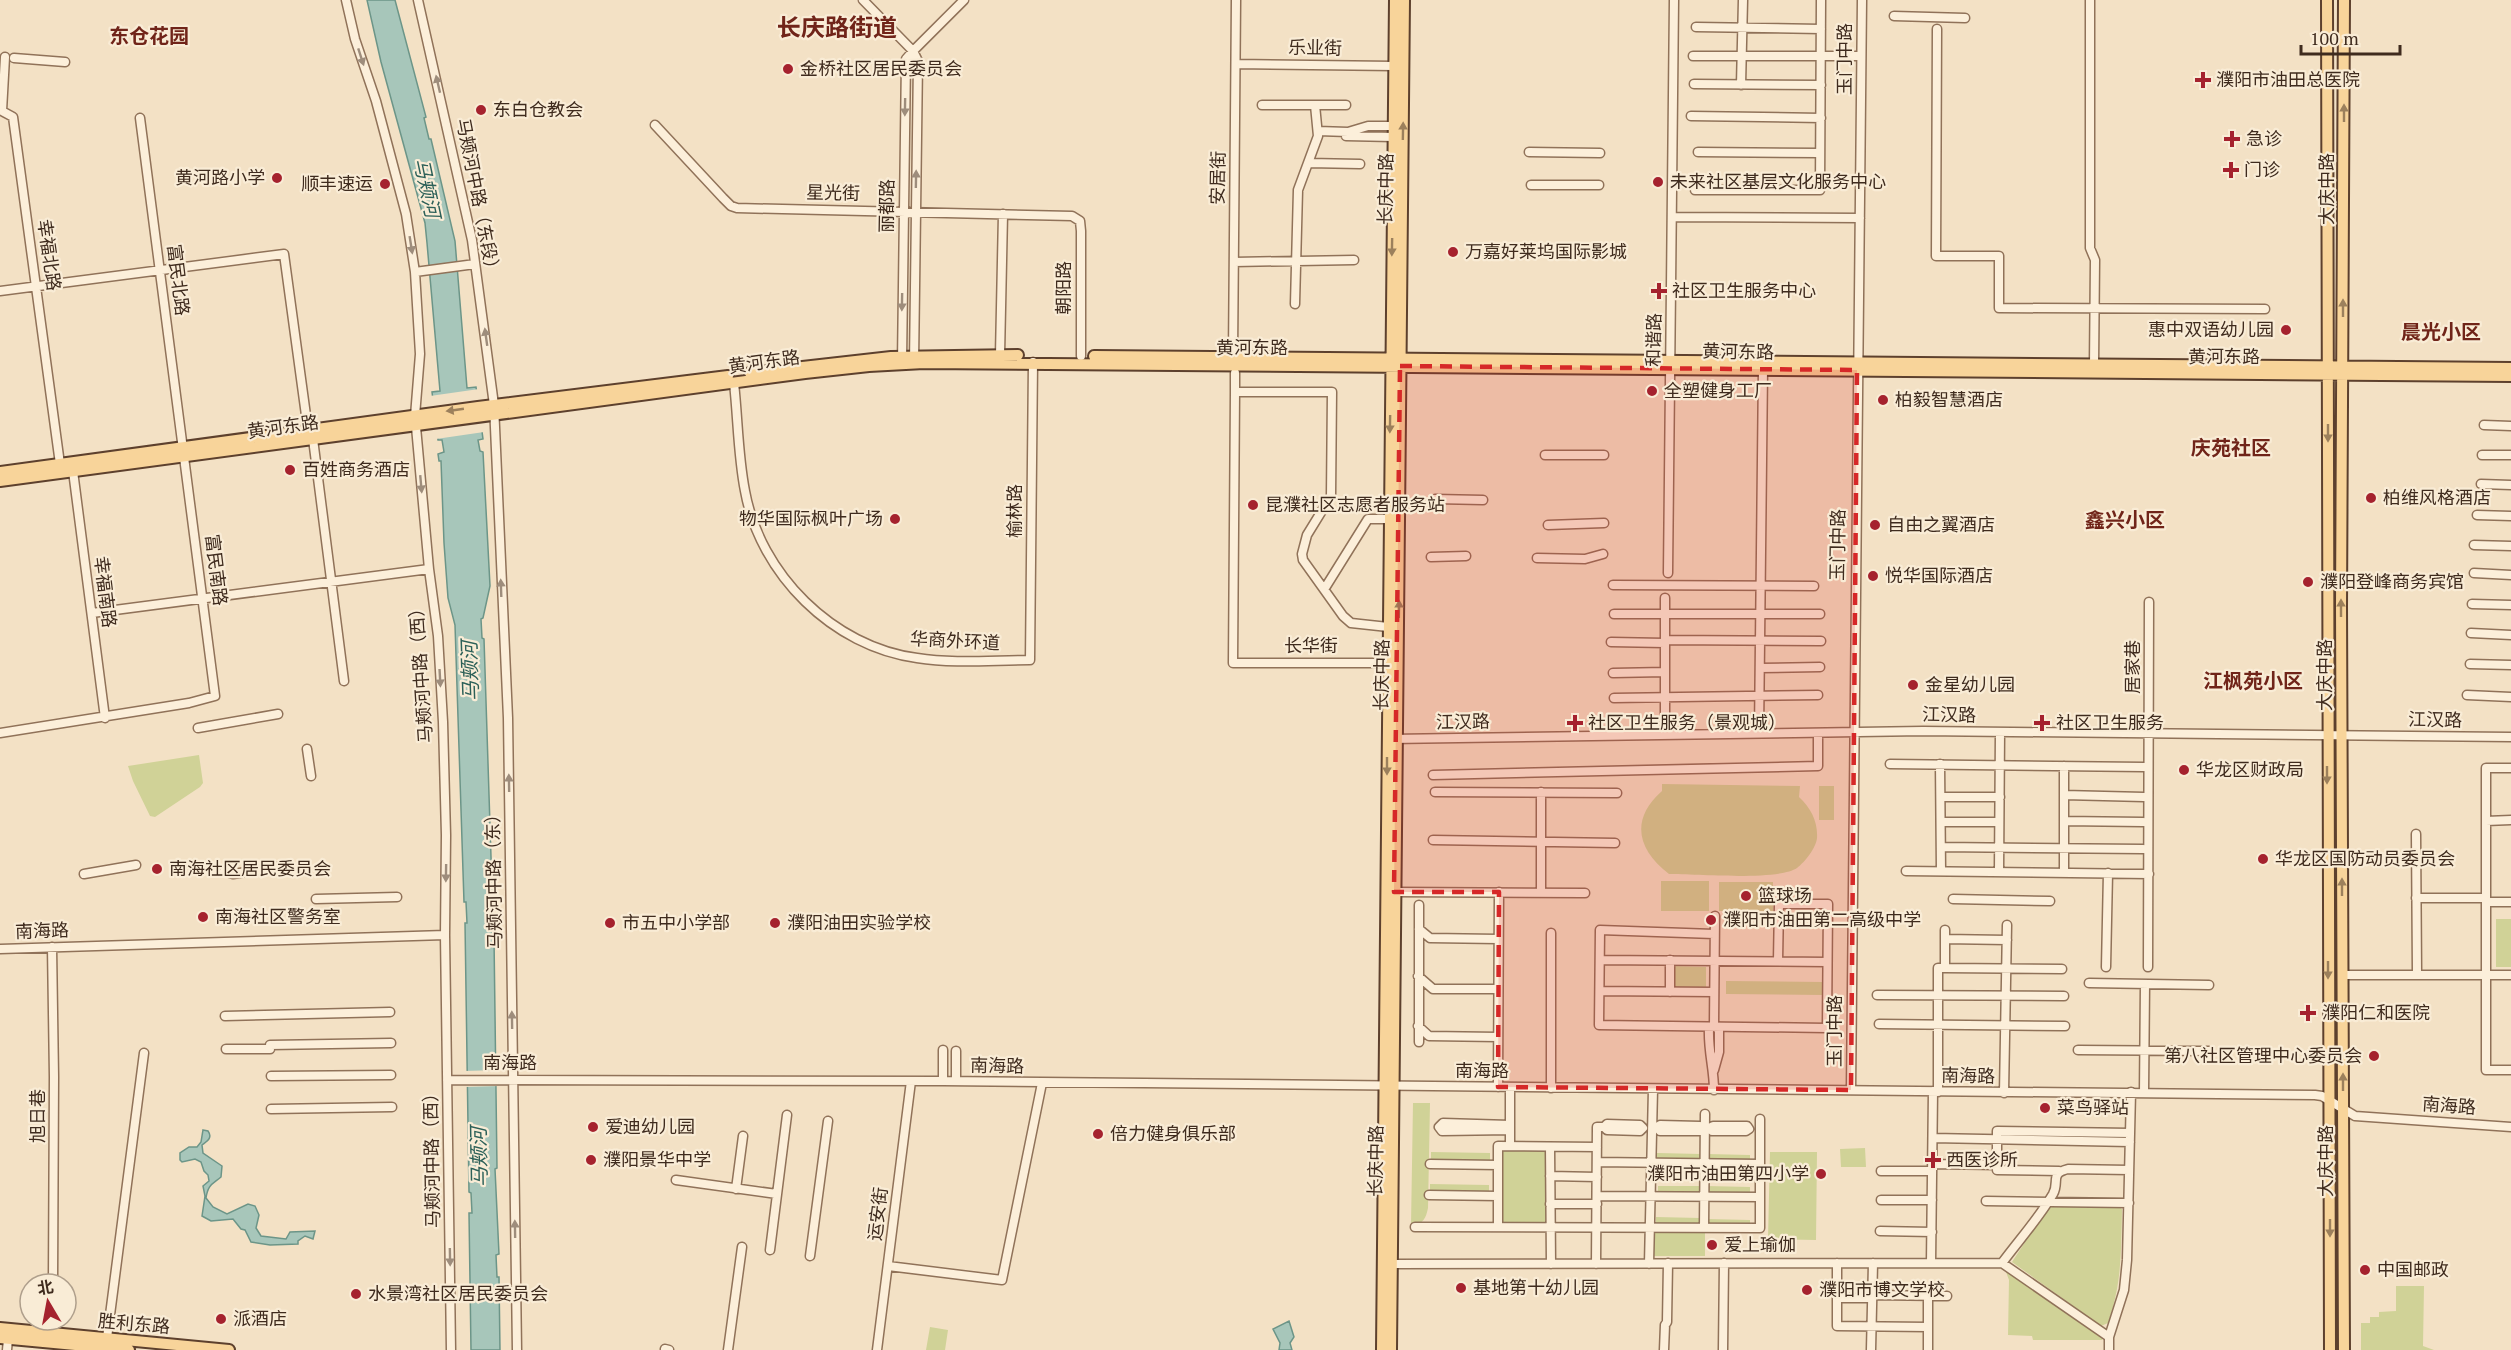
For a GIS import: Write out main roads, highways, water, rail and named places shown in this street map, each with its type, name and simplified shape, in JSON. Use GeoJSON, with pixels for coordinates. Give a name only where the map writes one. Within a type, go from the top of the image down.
{"type":"FeatureCollection","features":[{"type":"Feature","properties":{"kind":"main road","name":"长庆中路"},"geometry":{"type":"LineString","coordinates":[[1391,1350],[1389,1087],[1395,362],[1393,131],[1395,0]]}},
{"type":"Feature","properties":{"kind":"main road","name":"长庆中路"},"geometry":{"type":"LineString","coordinates":[[1395,362],[1404,0]]}},
{"type":"Feature","properties":{"kind":"main road","name":"大庆中路"},"geometry":{"type":"LineString","coordinates":[[2327,0],[2330,1350]]}},
{"type":"Feature","properties":{"kind":"main road","name":"大庆中路"},"geometry":{"type":"LineString","coordinates":[[2344,0],[2342,735],[2344,1350]]}},
{"type":"Feature","properties":{"kind":"main road","name":"黄河东路"},"geometry":{"type":"LineString","coordinates":[[494,410],[734,383],[914,359],[1000,355],[1233,356],[1395,362]]}},
{"type":"Feature","properties":{"kind":"main road","name":"黄河东路"},"geometry":{"type":"LineString","coordinates":[[914,359],[1033,362],[1395,362],[2328,371],[2511,368]]}},
{"type":"Feature","properties":{"kind":"main road","name":"黄河东路"},"geometry":{"type":"LineString","coordinates":[[0,481],[184,452],[857,360],[902,360]]}},
{"type":"Feature","properties":{"kind":"main road","name":"黄河东路"},"geometry":{"type":"LineString","coordinates":[[1670,364],[1762,369],[1857,366],[2094,365],[2328,371]]}},
{"type":"Feature","properties":{"kind":"main road","name":"黄河东路"},"geometry":{"type":"LineString","coordinates":[[2343,371],[2511,376]]}},
{"type":"Feature","properties":{"kind":"main road","name":"黄河东路"},"geometry":{"type":"LineString","coordinates":[[0,472],[184,452]]}},
{"type":"Feature","properties":{"kind":"main road","name":"长庆中路"},"geometry":{"type":"LineString","coordinates":[[1382,1350],[1394,892],[1388,627],[1394,519]]}},
{"type":"Feature","properties":{"kind":"main road","name":"胜利东路"},"geometry":{"type":"LineString","coordinates":[[0,1328],[50,1333],[129,1350]]}},
{"type":"Feature","properties":{"kind":"main road","name":"胜利东路"},"geometry":{"type":"LineString","coordinates":[[5,1342],[99,1343],[229,1350]]}},
{"type":"Feature","properties":{"kind":"water","name":"马颊河"},"geometry":{"type":"Polygon","coordinates":[[[367,0],[395,0],[426,117],[424,118],[455,241],[467,388],[476,387],[483,439],[478,440],[480,451],[483,452],[490,586],[481,619],[482,638],[484,639],[493,919],[491,920],[492,938],[494,938],[497,1168],[495,1169],[499,1254],[496,1255],[497,1277],[499,1277],[500,1350],[471,1350],[469,1213],[472,1213],[471,1193],[469,1192],[465,923],[467,923],[466,902],[464,902],[455,625],[448,598],[441,461],[439,461],[438,454],[444,452],[442,440],[438,440],[432,392],[440,391],[427,243],[425,223],[381,62],[367,0]]]}},
{"type":"Feature","properties":{"kind":"water"},"geometry":{"type":"Polygon","coordinates":[[[203,1130],[208,1131],[210,1136],[202,1145],[203,1153],[222,1166],[221,1177],[211,1185],[207,1193],[206,1198],[213,1207],[227,1214],[248,1204],[255,1206],[259,1215],[256,1228],[261,1236],[286,1239],[290,1232],[315,1231],[313,1239],[305,1236],[298,1241],[298,1244],[270,1245],[251,1242],[245,1230],[241,1229],[233,1219],[211,1221],[202,1216],[205,1196],[203,1186],[209,1181],[208,1175],[201,1162],[195,1159],[182,1162],[180,1153],[189,1147],[197,1147],[201,1142],[203,1130]]]}},
{"type":"Feature","properties":{"kind":"water"},"geometry":{"type":"Polygon","coordinates":[[[1289,1321],[1294,1337],[1290,1343],[1292,1350],[1279,1350],[1280,1343],[1273,1329],[1289,1321]]]}},
{"type":"Feature","properties":{"kind":"place","name":"金桥社区居民委员会"},"geometry":{"type":"Point","coordinates":[788,69]}},
{"type":"Feature","properties":{"kind":"place","name":"濮阳市油田总医院"},"geometry":{"type":"Point","coordinates":[2203,80]}},
{"type":"Feature","properties":{"kind":"place","name":"东白仓教会"},"geometry":{"type":"Point","coordinates":[481,110]}},
{"type":"Feature","properties":{"kind":"place","name":"急诊"},"geometry":{"type":"Point","coordinates":[2232,139]}},
{"type":"Feature","properties":{"kind":"place","name":"门诊"},"geometry":{"type":"Point","coordinates":[2231,170]}},
{"type":"Feature","properties":{"kind":"place","name":"黄河路小学"},"geometry":{"type":"Point","coordinates":[277,178]}},
{"type":"Feature","properties":{"kind":"place","name":"未来社区基层文化服务中心"},"geometry":{"type":"Point","coordinates":[1658,182]}},
{"type":"Feature","properties":{"kind":"place","name":"顺丰速运"},"geometry":{"type":"Point","coordinates":[385,184]}},
{"type":"Feature","properties":{"kind":"place","name":"万嘉好莱坞国际影城"},"geometry":{"type":"Point","coordinates":[1453,252]}},
{"type":"Feature","properties":{"kind":"place","name":"社区卫生服务中心"},"geometry":{"type":"Point","coordinates":[1659,291]}},
{"type":"Feature","properties":{"kind":"place","name":"惠中双语幼儿园"},"geometry":{"type":"Point","coordinates":[2286,330]}},
{"type":"Feature","properties":{"kind":"place","name":"全塑健身工厂"},"geometry":{"type":"Point","coordinates":[1652,391]}},
{"type":"Feature","properties":{"kind":"place","name":"柏毅智慧酒店"},"geometry":{"type":"Point","coordinates":[1883,400]}},
{"type":"Feature","properties":{"kind":"place","name":"百姓商务酒店"},"geometry":{"type":"Point","coordinates":[290,470]}},
{"type":"Feature","properties":{"kind":"place","name":"柏维风格酒店"},"geometry":{"type":"Point","coordinates":[2371,498]}},
{"type":"Feature","properties":{"kind":"place","name":"昆濮社区志愿者服务站"},"geometry":{"type":"Point","coordinates":[1253,505]}},
{"type":"Feature","properties":{"kind":"place","name":"物华国际枫叶广场"},"geometry":{"type":"Point","coordinates":[895,519]}},
{"type":"Feature","properties":{"kind":"place","name":"自由之翼酒店"},"geometry":{"type":"Point","coordinates":[1875,525]}},
{"type":"Feature","properties":{"kind":"place","name":"悦华国际酒店"},"geometry":{"type":"Point","coordinates":[1873,576]}},
{"type":"Feature","properties":{"kind":"place","name":"濮阳登峰商务宾馆"},"geometry":{"type":"Point","coordinates":[2308,582]}},
{"type":"Feature","properties":{"kind":"place","name":"金星幼儿园"},"geometry":{"type":"Point","coordinates":[1913,685]}},
{"type":"Feature","properties":{"kind":"place","name":"社区卫生服务（景观城）"},"geometry":{"type":"Point","coordinates":[1575,723]}},
{"type":"Feature","properties":{"kind":"place","name":"社区卫生服务"},"geometry":{"type":"Point","coordinates":[2042,723]}},
{"type":"Feature","properties":{"kind":"place","name":"华龙区财政局"},"geometry":{"type":"Point","coordinates":[2184,770]}},
{"type":"Feature","properties":{"kind":"place","name":"华龙区国防动员委员会"},"geometry":{"type":"Point","coordinates":[2263,859]}},
{"type":"Feature","properties":{"kind":"place","name":"南海社区居民委员会"},"geometry":{"type":"Point","coordinates":[157,869]}},
{"type":"Feature","properties":{"kind":"place","name":"篮球场"},"geometry":{"type":"Point","coordinates":[1746,896]}},
{"type":"Feature","properties":{"kind":"place","name":"南海社区警务室"},"geometry":{"type":"Point","coordinates":[203,917]}},
{"type":"Feature","properties":{"kind":"place","name":"濮阳市油田第二高级中学"},"geometry":{"type":"Point","coordinates":[1711,920]}},
{"type":"Feature","properties":{"kind":"place","name":"市五中小学部"},"geometry":{"type":"Point","coordinates":[610,923]}},
{"type":"Feature","properties":{"kind":"place","name":"濮阳油田实验学校"},"geometry":{"type":"Point","coordinates":[775,923]}},
{"type":"Feature","properties":{"kind":"place","name":"濮阳仁和医院"},"geometry":{"type":"Point","coordinates":[2308,1013]}},
{"type":"Feature","properties":{"kind":"place","name":"第八社区管理中心委员会"},"geometry":{"type":"Point","coordinates":[2374,1056]}},
{"type":"Feature","properties":{"kind":"place","name":"菜鸟驿站"},"geometry":{"type":"Point","coordinates":[2045,1108]}},
{"type":"Feature","properties":{"kind":"place","name":"爱迪幼儿园"},"geometry":{"type":"Point","coordinates":[593,1127]}},
{"type":"Feature","properties":{"kind":"place","name":"倍力健身俱乐部"},"geometry":{"type":"Point","coordinates":[1098,1134]}},
{"type":"Feature","properties":{"kind":"place","name":"濮阳景华中学"},"geometry":{"type":"Point","coordinates":[591,1160]}},
{"type":"Feature","properties":{"kind":"place","name":"西医诊所"},"geometry":{"type":"Point","coordinates":[1933,1160]}},
{"type":"Feature","properties":{"kind":"place","name":"濮阳市油田第四小学"},"geometry":{"type":"Point","coordinates":[1821,1174]}},
{"type":"Feature","properties":{"kind":"place","name":"爱上瑜伽"},"geometry":{"type":"Point","coordinates":[1712,1245]}},
{"type":"Feature","properties":{"kind":"place","name":"中国邮政"},"geometry":{"type":"Point","coordinates":[2365,1270]}},
{"type":"Feature","properties":{"kind":"place","name":"基地第十幼儿园"},"geometry":{"type":"Point","coordinates":[1461,1288]}},
{"type":"Feature","properties":{"kind":"place","name":"濮阳市博文学校"},"geometry":{"type":"Point","coordinates":[1807,1290]}},
{"type":"Feature","properties":{"kind":"place","name":"水景湾社区居民委员会"},"geometry":{"type":"Point","coordinates":[356,1294]}},
{"type":"Feature","properties":{"kind":"place","name":"派酒店"},"geometry":{"type":"Point","coordinates":[221,1319]}},
{"type":"Feature","properties":{"kind":"district","name":"长庆路街道"},"geometry":{"type":"Point","coordinates":[837,28]}},
{"type":"Feature","properties":{"kind":"district","name":"东仓花园"},"geometry":{"type":"Point","coordinates":[149,36]}},
{"type":"Feature","properties":{"kind":"district","name":"晨光小区"},"geometry":{"type":"Point","coordinates":[2441,332]}},
{"type":"Feature","properties":{"kind":"district","name":"庆苑社区"},"geometry":{"type":"Point","coordinates":[2231,448]}},
{"type":"Feature","properties":{"kind":"district","name":"鑫兴小区"},"geometry":{"type":"Point","coordinates":[2125,520]}},
{"type":"Feature","properties":{"kind":"district","name":"江枫苑小区"},"geometry":{"type":"Point","coordinates":[2253,681]}}]}
